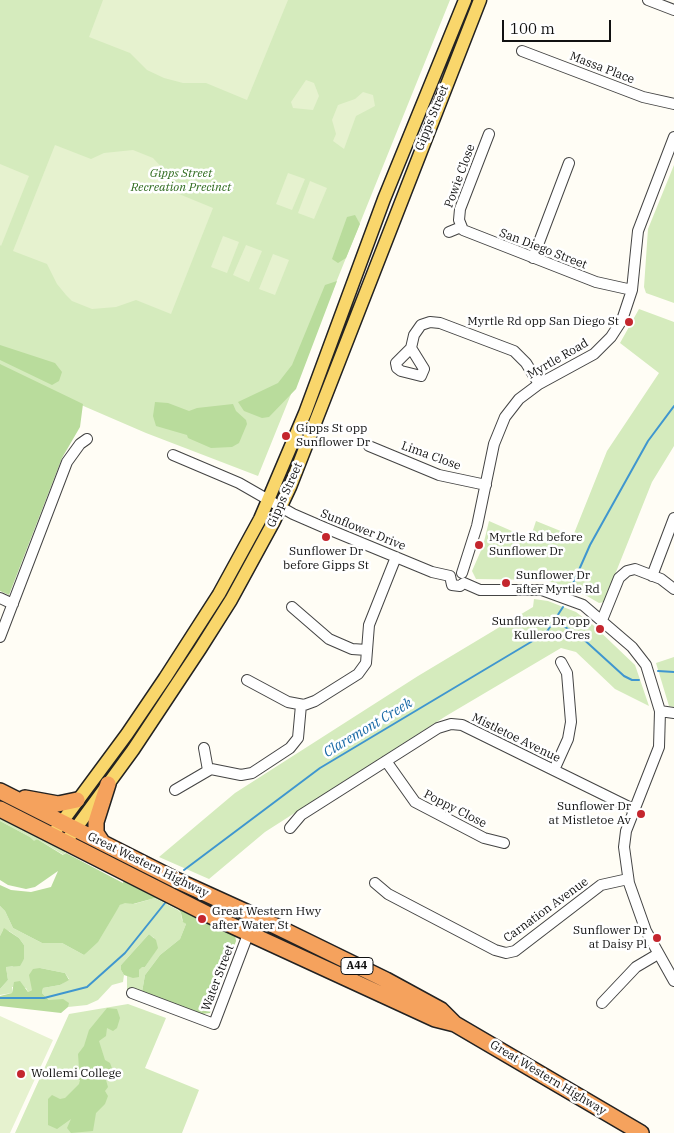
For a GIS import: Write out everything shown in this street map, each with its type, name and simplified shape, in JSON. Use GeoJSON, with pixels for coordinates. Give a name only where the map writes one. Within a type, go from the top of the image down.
{"type":"FeatureCollection","features":[{"type":"Feature","properties":{"kind":"highway"},"geometry":{"type":"LineString","coordinates":[[102,842],[96,833],[96,822],[108,784]]}},
{"type":"Feature","properties":{"kind":"highway"},"geometry":{"type":"LineString","coordinates":[[4,793],[58,804],[77,800]]}},
{"type":"Feature","properties":{"kind":"highway","name":"Great Western Highway"},"geometry":{"type":"LineString","coordinates":[[4,793],[178,881],[386,980],[442,1010],[455,1024]]}},
{"type":"Feature","properties":{"kind":"highway","name":"Great Western Highway"},"geometry":{"type":"LineString","coordinates":[[0,809],[152,888],[435,1019],[455,1024],[640,1133]]}},
{"type":"Feature","properties":{"kind":"main road","name":"Gipps Street"},"geometry":{"type":"LineString","coordinates":[[68,826],[77,800],[127,734],[219,594],[269,500],[324,363],[384,199],[465,0]]}},
{"type":"Feature","properties":{"kind":"main road","name":"Gipps Street"},"geometry":{"type":"LineString","coordinates":[[58,840],[68,826],[108,784],[162,708],[231,600],[281,507],[480,0]]}},
{"type":"Feature","properties":{"kind":"street"},"geometry":{"type":"LineString","coordinates":[[648,0],[674,10]]}},
{"type":"Feature","properties":{"kind":"street","name":"Massa Place"},"geometry":{"type":"LineString","coordinates":[[522,51],[643,98],[674,104]]}},
{"type":"Feature","properties":{"kind":"street","name":"Powie Close"},"geometry":{"type":"LineString","coordinates":[[461,227],[460,209],[489,134]]}},
{"type":"Feature","properties":{"kind":"street","name":"Myrtle Road"},"geometry":{"type":"LineString","coordinates":[[463,578],[475,534],[494,444],[502,424],[519,399],[538,384],[588,358],[607,342],[622,320],[632,290],[638,231],[674,137]]}},
{"type":"Feature","properties":{"kind":"street"},"geometry":{"type":"LineString","coordinates":[[533,258],[569,163]]}},
{"type":"Feature","properties":{"kind":"street"},"geometry":{"type":"LineString","coordinates":[[449,232],[461,227]]}},
{"type":"Feature","properties":{"kind":"street","name":"San Diego Street"},"geometry":{"type":"LineString","coordinates":[[461,227],[470,235],[596,282],[632,290]]}},
{"type":"Feature","properties":{"kind":"street"},"geometry":{"type":"LineString","coordinates":[[420,313],[424,323]]}},
{"type":"Feature","properties":{"kind":"street"},"geometry":{"type":"LineString","coordinates":[[424,323],[440,323],[514,351],[524,359],[538,384]]}},
{"type":"Feature","properties":{"kind":"street"},"geometry":{"type":"LineString","coordinates":[[411,348],[414,335],[424,323]]}},
{"type":"Feature","properties":{"kind":"street"},"geometry":{"type":"LineString","coordinates":[[0,637],[67,462],[86,439]]}},
{"type":"Feature","properties":{"kind":"street","name":"Lima Close"},"geometry":{"type":"LineString","coordinates":[[369,446],[439,475],[486,485]]}},
{"type":"Feature","properties":{"kind":"street","name":"Gipps Street"},"geometry":{"type":"LineString","coordinates":[[172,454],[239,483],[269,500]]}},
{"type":"Feature","properties":{"kind":"street","name":"Sunflower Drive"},"geometry":{"type":"LineString","coordinates":[[269,500],[323,527],[432,572],[450,576],[455,572],[463,578]]}},
{"type":"Feature","properties":{"kind":"street"},"geometry":{"type":"LineString","coordinates":[[652,576],[674,518]]}},
{"type":"Feature","properties":{"kind":"street"},"geometry":{"type":"LineString","coordinates":[[247,680],[288,702],[301,705],[315,702],[358,674],[366,663],[369,625],[396,557]]}},
{"type":"Feature","properties":{"kind":"street"},"geometry":{"type":"LineString","coordinates":[[602,620],[619,578],[624,572],[635,569],[664,581],[674,589]]}},
{"type":"Feature","properties":{"kind":"street"},"geometry":{"type":"LineString","coordinates":[[463,578],[480,590],[534,589],[552,592],[582,605],[602,620],[642,660],[649,672],[660,711],[658,751],[624,842],[628,879],[646,932],[674,981]]}},
{"type":"Feature","properties":{"kind":"street"},"geometry":{"type":"LineString","coordinates":[[0,598],[13,604]]}},
{"type":"Feature","properties":{"kind":"street"},"geometry":{"type":"LineString","coordinates":[[292,607],[330,639],[352,648],[367,650]]}},
{"type":"Feature","properties":{"kind":"street"},"geometry":{"type":"LineString","coordinates":[[554,770],[568,739],[571,722],[567,673],[561,662]]}},
{"type":"Feature","properties":{"kind":"street"},"geometry":{"type":"LineString","coordinates":[[175,790],[208,770],[218,769],[238,774],[248,774],[290,748],[298,738],[301,705]]}},
{"type":"Feature","properties":{"kind":"street"},"geometry":{"type":"LineString","coordinates":[[660,711],[674,713]]}},
{"type":"Feature","properties":{"kind":"street","name":"Mistletoe Avenue"},"geometry":{"type":"LineString","coordinates":[[290,828],[301,815],[438,728],[454,724],[462,726],[635,810]]}},
{"type":"Feature","properties":{"kind":"street"},"geometry":{"type":"LineString","coordinates":[[204,748],[208,770]]}},
{"type":"Feature","properties":{"kind":"street","name":"Poppy Close"},"geometry":{"type":"LineString","coordinates":[[386,761],[409,797],[417,804],[484,838],[504,843]]}},
{"type":"Feature","properties":{"kind":"street","name":"Carnation Avenue"},"geometry":{"type":"LineString","coordinates":[[375,883],[388,894],[495,950],[506,953],[515,951],[601,885],[628,879]]}},
{"type":"Feature","properties":{"kind":"street","name":"Water Street"},"geometry":{"type":"LineString","coordinates":[[132,993],[214,1024],[255,916]]}},
{"type":"Feature","properties":{"kind":"street"},"geometry":{"type":"LineString","coordinates":[[602,1003],[636,968],[658,954]]}},
{"type":"Feature","properties":{"kind":"green space","name":"Gipps Street Recreation Precinct"},"geometry":{"type":"Polygon","coordinates":[[[0,0],[450,0],[258,476],[146,433],[0,370],[0,0]]]}},
{"type":"Feature","properties":{"kind":"green space"},"geometry":{"type":"Polygon","coordinates":[[[103,0],[288,0],[247,100],[206,83],[183,83],[164,78],[147,70],[130,53],[89,37],[103,0]]]}},
{"type":"Feature","properties":{"kind":"green space"},"geometry":{"type":"Polygon","coordinates":[[[306,80],[314,83],[319,96],[313,110],[293,108],[291,102],[306,80]]]}},
{"type":"Feature","properties":{"kind":"green space"},"geometry":{"type":"Polygon","coordinates":[[[363,92],[373,95],[375,106],[356,116],[344,149],[333,141],[336,134],[332,120],[338,105],[355,99],[363,92]]]}},
{"type":"Feature","properties":{"kind":"green space"},"geometry":{"type":"Polygon","coordinates":[[[55,145],[91,159],[104,153],[133,150],[153,158],[167,173],[179,194],[213,208],[171,314],[136,300],[116,307],[92,309],[72,301],[66,295],[57,284],[47,264],[13,251],[55,145]]]}},
{"type":"Feature","properties":{"kind":"green space"},"geometry":{"type":"Polygon","coordinates":[[[0,164],[29,176],[1,246],[0,245],[0,164]]]}},
{"type":"Feature","properties":{"kind":"green space"},"geometry":{"type":"Polygon","coordinates":[[[674,165],[674,303],[646,293],[644,287],[648,229],[674,165]]]}},
{"type":"Feature","properties":{"kind":"green space"},"geometry":{"type":"Polygon","coordinates":[[[288,173],[305,179],[292,210],[276,204],[288,173]]]}},
{"type":"Feature","properties":{"kind":"green space"},"geometry":{"type":"Polygon","coordinates":[[[310,181],[327,188],[314,219],[298,213],[310,181]]]}},
{"type":"Feature","properties":{"kind":"green space"},"geometry":{"type":"Polygon","coordinates":[[[355,215],[360,224],[346,258],[338,263],[332,259],[347,217],[355,215]]]}},
{"type":"Feature","properties":{"kind":"green space"},"geometry":{"type":"Polygon","coordinates":[[[223,236],[239,242],[227,273],[211,267],[223,236]]]}},
{"type":"Feature","properties":{"kind":"green space"},"geometry":{"type":"Polygon","coordinates":[[[246,245],[262,251],[249,282],[233,275],[246,245]]]}},
{"type":"Feature","properties":{"kind":"green space"},"geometry":{"type":"Polygon","coordinates":[[[273,254],[289,260],[275,295],[259,289],[273,254]]]}},
{"type":"Feature","properties":{"kind":"green space"},"geometry":{"type":"Polygon","coordinates":[[[337,281],[296,389],[269,417],[262,418],[244,411],[238,402],[278,383],[292,365],[325,285],[337,281]]]}},
{"type":"Feature","properties":{"kind":"green space"},"geometry":{"type":"Polygon","coordinates":[[[639,309],[674,322],[674,446],[652,482],[604,602],[599,603],[587,596],[546,580],[476,579],[472,571],[483,546],[489,521],[530,539],[536,521],[573,536],[607,451],[659,373],[620,343],[639,309]]]}},
{"type":"Feature","properties":{"kind":"green space"},"geometry":{"type":"Polygon","coordinates":[[[0,345],[55,363],[62,372],[59,381],[52,385],[0,360],[0,345]]]}},
{"type":"Feature","properties":{"kind":"green space"},"geometry":{"type":"Polygon","coordinates":[[[0,364],[83,404],[80,427],[62,458],[9,595],[0,591],[0,364]]]}},
{"type":"Feature","properties":{"kind":"green space"},"geometry":{"type":"Polygon","coordinates":[[[155,402],[168,403],[189,411],[197,408],[233,404],[236,411],[246,420],[247,424],[239,443],[232,447],[211,448],[188,438],[187,435],[156,426],[153,416],[155,402]]]}},
{"type":"Feature","properties":{"kind":"green space"},"geometry":{"type":"Polygon","coordinates":[[[534,599],[548,601],[576,612],[593,625],[635,665],[649,706],[615,689],[576,652],[561,648],[446,716],[265,832],[209,879],[159,857],[235,793],[418,676],[533,607],[534,599]]]}},
{"type":"Feature","properties":{"kind":"green space"},"geometry":{"type":"Polygon","coordinates":[[[674,657],[674,707],[669,706],[656,663],[674,657]]]}},
{"type":"Feature","properties":{"kind":"green space"},"geometry":{"type":"Polygon","coordinates":[[[0,814],[66,850],[64,855],[37,839],[34,842],[30,837],[0,821],[0,814]]]}},
{"type":"Feature","properties":{"kind":"green space"},"geometry":{"type":"Polygon","coordinates":[[[0,821],[34,841],[37,839],[63,855],[66,853],[123,883],[124,880],[235,934],[236,941],[210,1013],[202,1014],[142,992],[145,975],[160,955],[180,939],[186,924],[183,922],[178,909],[155,898],[133,904],[125,903],[120,905],[98,942],[84,955],[62,943],[42,943],[13,928],[5,911],[0,906],[0,885],[11,890],[31,892],[51,887],[58,871],[35,887],[26,889],[8,885],[0,880],[0,821]]]}},
{"type":"Feature","properties":{"kind":"green space"},"geometry":{"type":"Polygon","coordinates":[[[155,898],[178,910],[186,924],[180,939],[160,955],[145,975],[142,992],[127,990],[127,974],[139,977],[139,970],[142,966],[145,967],[154,953],[154,938],[149,934],[121,965],[124,975],[123,982],[112,985],[98,1000],[87,1005],[68,1007],[68,1003],[49,1000],[42,993],[43,988],[60,985],[69,979],[65,973],[40,968],[32,990],[28,992],[26,988],[12,987],[12,993],[0,995],[0,989],[8,980],[6,967],[12,967],[24,959],[24,945],[19,938],[9,931],[3,930],[0,936],[0,906],[5,911],[13,928],[42,943],[62,943],[84,955],[120,905],[125,902],[134,904],[155,898]]]}},
{"type":"Feature","properties":{"kind":"green space"},"geometry":{"type":"Polygon","coordinates":[[[4,928],[19,938],[24,945],[24,959],[20,966],[6,967],[8,980],[0,989],[0,936],[4,928]]]}},
{"type":"Feature","properties":{"kind":"green space"},"geometry":{"type":"Polygon","coordinates":[[[149,934],[156,940],[158,948],[145,967],[139,970],[139,977],[133,978],[124,975],[121,965],[149,934]]]}},
{"type":"Feature","properties":{"kind":"green space"},"geometry":{"type":"Polygon","coordinates":[[[40,968],[65,973],[69,980],[60,985],[43,988],[42,993],[49,1000],[63,999],[69,1003],[68,1007],[61,1013],[0,1006],[0,996],[12,993],[14,982],[20,981],[28,992],[32,990],[29,975],[33,969],[40,968]]]}},
{"type":"Feature","properties":{"kind":"green space"},"geometry":{"type":"Polygon","coordinates":[[[128,1004],[166,1018],[145,1068],[199,1090],[182,1133],[15,1133],[69,1014],[128,1004]]]}},
{"type":"Feature","properties":{"kind":"green space"},"geometry":{"type":"Polygon","coordinates":[[[107,1008],[117,1009],[120,1018],[117,1028],[113,1031],[107,1028],[106,1036],[99,1041],[105,1060],[110,1063],[113,1071],[100,1075],[102,1080],[106,1080],[108,1087],[105,1091],[108,1096],[105,1104],[96,1113],[93,1131],[71,1133],[67,1128],[71,1119],[57,1129],[48,1125],[48,1099],[52,1095],[60,1099],[65,1098],[79,1084],[80,1080],[75,1077],[79,1068],[78,1054],[84,1046],[89,1030],[107,1008]]]}},
{"type":"Feature","properties":{"kind":"green space","name":"Wollemi College"},"geometry":{"type":"Polygon","coordinates":[[[0,1016],[53,1040],[10,1133],[0,1133],[0,1016]]]}},
{"type":"Feature","properties":{"kind":"waterway","name":"Claremont Creek"},"geometry":{"type":"LineString","coordinates":[[571,588],[590,545],[648,441],[674,406]]}},
{"type":"Feature","properties":{"kind":"waterway","name":"Claremont Creek"},"geometry":{"type":"LineString","coordinates":[[184,870],[320,768],[546,633],[563,607]]}},
{"type":"Feature","properties":{"kind":"waterway"},"geometry":{"type":"LineString","coordinates":[[555,621],[580,636],[624,676],[632,680],[639,680]]}},
{"type":"Feature","properties":{"kind":"waterway"},"geometry":{"type":"LineString","coordinates":[[658,671],[674,672]]}},
{"type":"Feature","properties":{"kind":"waterway","name":"Claremont Creek"},"geometry":{"type":"LineString","coordinates":[[0,998],[44,998],[87,987],[125,953],[165,903]]}},
{"type":"Feature","properties":{"kind":"place","name":"Myrtle Rd opp San Diego St"},"geometry":{"type":"Point","coordinates":[629,322]}},
{"type":"Feature","properties":{"kind":"place","name":"Gipps St opp Sunflower Dr"},"geometry":{"type":"Point","coordinates":[286,436]}},
{"type":"Feature","properties":{"kind":"place","name":"Sunflower Dr before Gipps St"},"geometry":{"type":"Point","coordinates":[326,537]}},
{"type":"Feature","properties":{"kind":"place","name":"Myrtle Rd before Sunflower Dr"},"geometry":{"type":"Point","coordinates":[479,545]}},
{"type":"Feature","properties":{"kind":"place","name":"Sunflower Dr after Myrtle Rd"},"geometry":{"type":"Point","coordinates":[506,583]}},
{"type":"Feature","properties":{"kind":"place","name":"Sunflower Dr opp Kulleroo Cres"},"geometry":{"type":"Point","coordinates":[600,629]}},
{"type":"Feature","properties":{"kind":"place","name":"Sunflower Dr at Mistletoe Av"},"geometry":{"type":"Point","coordinates":[641,814]}},
{"type":"Feature","properties":{"kind":"place","name":"Great Western Hwy after Water St"},"geometry":{"type":"Point","coordinates":[202,919]}},
{"type":"Feature","properties":{"kind":"place","name":"Sunflower Dr at Daisy Pl"},"geometry":{"type":"Point","coordinates":[657,938]}},
{"type":"Feature","properties":{"kind":"place","name":"Wollemi College"},"geometry":{"type":"Point","coordinates":[21,1074]}}]}
